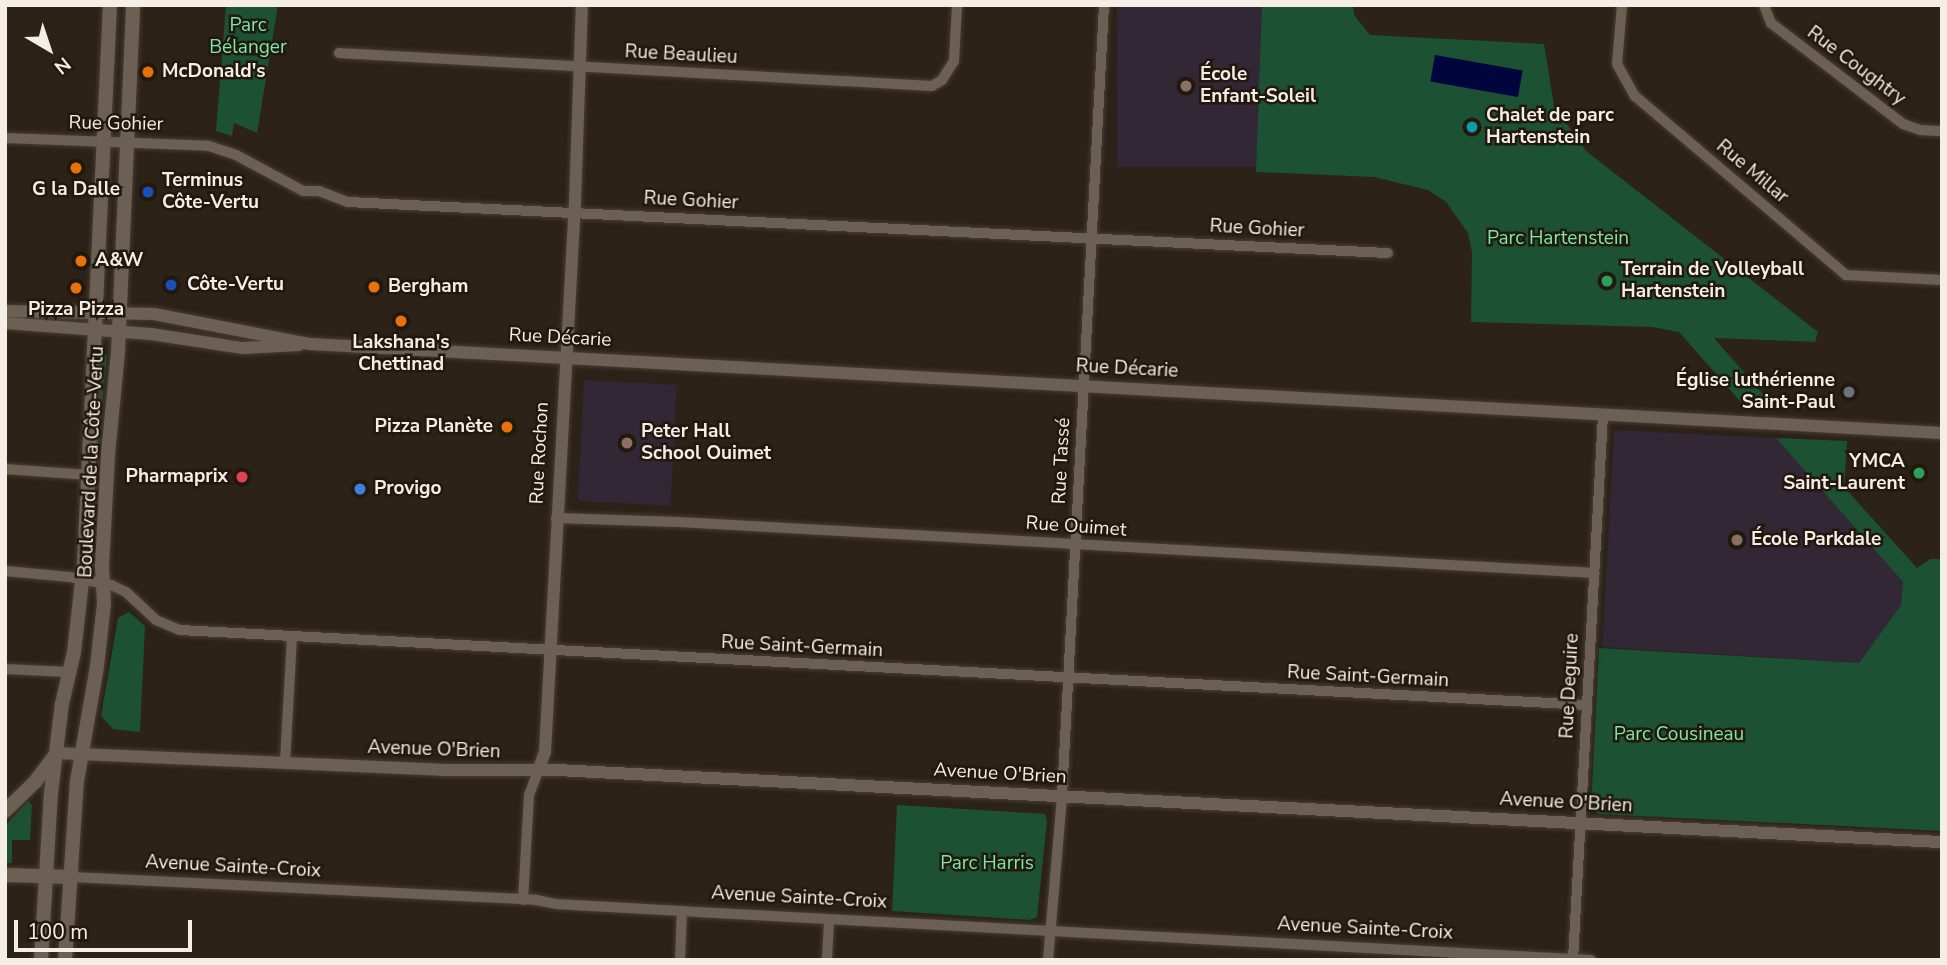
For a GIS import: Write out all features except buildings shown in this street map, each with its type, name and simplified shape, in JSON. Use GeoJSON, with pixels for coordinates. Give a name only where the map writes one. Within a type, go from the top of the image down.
{"type":"FeatureCollection","features":[{"type":"Feature","properties":{"kind":"main road","name":"Boulevard de la Côte-Vertu"},"geometry":{"type":"LineString","coordinates":[[41,960],[57,753],[76,634],[89,475],[110,5]]}},
{"type":"Feature","properties":{"kind":"main road","name":"Boulevard de la Côte-Vertu"},"geometry":{"type":"LineString","coordinates":[[65,960],[80,754],[97,667],[103,583],[108,454],[120,312],[133,5]]}},
{"type":"Feature","properties":{"kind":"main road"},"geometry":{"type":"LineString","coordinates":[[5,811],[35,782],[57,753]]}},
{"type":"Feature","properties":{"kind":"main road","name":"Avenue Sainte-Croix"},"geometry":{"type":"LineString","coordinates":[[5,875],[72,877]]}},
{"type":"Feature","properties":{"kind":"street","name":"Rue Rochon"},"geometry":{"type":"LineString","coordinates":[[523,900],[529,795],[545,752],[574,213],[582,5]]}},
{"type":"Feature","properties":{"kind":"street","name":"Rue Beaulieu"},"geometry":{"type":"LineString","coordinates":[[339,53],[932,86],[942,80],[954,61],[957,5]]}},
{"type":"Feature","properties":{"kind":"street","name":"Rue Tassé"},"geometry":{"type":"LineString","coordinates":[[1048,960],[1062,796],[1104,5]]}},
{"type":"Feature","properties":{"kind":"street","name":"Rue Millar"},"geometry":{"type":"LineString","coordinates":[[1622,5],[1618,64],[1635,96],[1645,105],[1846,275],[1942,280]]}},
{"type":"Feature","properties":{"kind":"street","name":"Rue Coughtry"},"geometry":{"type":"LineString","coordinates":[[1764,5],[1771,23],[1903,124],[1920,130],[1942,131]]}},
{"type":"Feature","properties":{"kind":"street","name":"Rue Gohier"},"geometry":{"type":"LineString","coordinates":[[5,138],[215,147],[303,191],[319,191],[335,200],[1388,253]]}},
{"type":"Feature","properties":{"kind":"street","name":"Rue Décarie"},"geometry":{"type":"LineString","coordinates":[[5,311],[120,312],[171,316],[310,344]]}},
{"type":"Feature","properties":{"kind":"street","name":"Rue Décarie"},"geometry":{"type":"LineString","coordinates":[[5,323],[119,331],[243,348],[310,344],[1942,433]]}},
{"type":"Feature","properties":{"kind":"street","name":"Rue Deguire"},"geometry":{"type":"LineString","coordinates":[[1573,959],[1603,415]]}},
{"type":"Feature","properties":{"kind":"street"},"geometry":{"type":"LineString","coordinates":[[5,469],[89,475]]}},
{"type":"Feature","properties":{"kind":"street","name":"Rue Ouimet"},"geometry":{"type":"LineString","coordinates":[[556,518],[678,522],[1595,573]]}},
{"type":"Feature","properties":{"kind":"street","name":"Rue Saint-Germain"},"geometry":{"type":"LineString","coordinates":[[5,571],[103,583],[126,593],[156,620],[180,630],[1586,705]]}},
{"type":"Feature","properties":{"kind":"street"},"geometry":{"type":"LineString","coordinates":[[285,762],[292,636]]}},
{"type":"Feature","properties":{"kind":"street"},"geometry":{"type":"LineString","coordinates":[[5,668],[68,672]]}},
{"type":"Feature","properties":{"kind":"street","name":"Avenue O'Brien"},"geometry":{"type":"LineString","coordinates":[[57,753],[538,771],[1942,842]]}},
{"type":"Feature","properties":{"kind":"street","name":"Avenue Sainte-Croix"},"geometry":{"type":"LineString","coordinates":[[72,877],[1591,960]]}},
{"type":"Feature","properties":{"kind":"street"},"geometry":{"type":"LineString","coordinates":[[680,960],[682,911]]}},
{"type":"Feature","properties":{"kind":"street"},"geometry":{"type":"LineString","coordinates":[[827,960],[829,920]]}},
{"type":"Feature","properties":{"kind":"shaded area","name":"École Enfant-Soleil"},"geometry":{"type":"Polygon","coordinates":[[[1117,5],[1262,5],[1262,167],[1117,167],[1117,5]]]}},
{"type":"Feature","properties":{"kind":"shaded area"},"geometry":{"type":"Polygon","coordinates":[[[1435,55],[1523,70],[1518,97],[1430,82],[1435,55]]]}},
{"type":"Feature","properties":{"kind":"shaded area","name":"Peter Hall School Ouimet"},"geometry":{"type":"Polygon","coordinates":[[[584,380],[677,385],[671,506],[578,501],[584,380]]]}},
{"type":"Feature","properties":{"kind":"shaded area","name":"École Parkdale"},"geometry":{"type":"Polygon","coordinates":[[[1614,430],[1776,438],[1903,582],[1901,605],[1859,663],[1602,647],[1614,430]]]}},
{"type":"Feature","properties":{"kind":"green space","name":"Parc Bélanger"},"geometry":{"type":"Polygon","coordinates":[[[226,5],[278,5],[257,133],[234,123],[232,136],[216,131],[226,5]]]}},
{"type":"Feature","properties":{"kind":"green space","name":"Parc Hartenstein"},"geometry":{"type":"Polygon","coordinates":[[[1262,5],[1353,5],[1354,15],[1370,35],[1544,44],[1554,106],[1586,151],[1818,332],[1815,342],[1714,338],[1777,410],[1746,408],[1679,332],[1652,327],[1471,322],[1472,252],[1468,233],[1446,202],[1428,190],[1374,177],[1256,172],[1262,5]]]}},
{"type":"Feature","properties":{"kind":"green space"},"geometry":{"type":"Polygon","coordinates":[[[101,355],[107,355],[96,463],[96,436],[101,355]]]}},
{"type":"Feature","properties":{"kind":"green space","name":"Parc Cousineau"},"geometry":{"type":"Polygon","coordinates":[[[1776,438],[1847,441],[1844,487],[1917,568],[1930,559],[1942,559],[1942,831],[1599,814],[1591,807],[1599,648],[1859,663],[1901,605],[1903,582],[1776,438]]]}},
{"type":"Feature","properties":{"kind":"green space"},"geometry":{"type":"Polygon","coordinates":[[[129,612],[145,626],[140,732],[113,729],[101,716],[118,618],[129,612]]]}},
{"type":"Feature","properties":{"kind":"green space"},"geometry":{"type":"Polygon","coordinates":[[[28,801],[32,805],[30,840],[12,840],[12,863],[5,863],[5,826],[28,801]]]}},
{"type":"Feature","properties":{"kind":"green space","name":"Parc Harris"},"geometry":{"type":"Polygon","coordinates":[[[897,805],[1045,814],[1047,821],[1037,917],[1030,920],[892,911],[897,805]]]}},
{"type":"Feature","properties":{"kind":"place","name":"McDonald's"},"geometry":{"type":"Point","coordinates":[148,72]}},
{"type":"Feature","properties":{"kind":"place","name":"École Enfant-Soleil"},"geometry":{"type":"Point","coordinates":[1186,86]}},
{"type":"Feature","properties":{"kind":"place","name":"Chalet de parc Hartenstein"},"geometry":{"type":"Point","coordinates":[1472,127]}},
{"type":"Feature","properties":{"kind":"place","name":"G la Dalle"},"geometry":{"type":"Point","coordinates":[76,168]}},
{"type":"Feature","properties":{"kind":"place","name":"Terminus Côte-Vertu"},"geometry":{"type":"Point","coordinates":[148,192]}},
{"type":"Feature","properties":{"kind":"place","name":"A&W"},"geometry":{"type":"Point","coordinates":[81,261]}},
{"type":"Feature","properties":{"kind":"place","name":"Terrain de Volleyball Hartenstein"},"geometry":{"type":"Point","coordinates":[1607,281]}},
{"type":"Feature","properties":{"kind":"place","name":"Côte-Vertu"},"geometry":{"type":"Point","coordinates":[171,285]}},
{"type":"Feature","properties":{"kind":"place","name":"Bergham"},"geometry":{"type":"Point","coordinates":[374,287]}},
{"type":"Feature","properties":{"kind":"place","name":"Pizza Pizza"},"geometry":{"type":"Point","coordinates":[76,288]}},
{"type":"Feature","properties":{"kind":"place","name":"Lakshana's Chettinad"},"geometry":{"type":"Point","coordinates":[401,321]}},
{"type":"Feature","properties":{"kind":"place","name":"Église luthérienne Saint-Paul"},"geometry":{"type":"Point","coordinates":[1849,392]}},
{"type":"Feature","properties":{"kind":"place","name":"Pizza Planète"},"geometry":{"type":"Point","coordinates":[507,427]}},
{"type":"Feature","properties":{"kind":"place","name":"Peter Hall School Ouimet"},"geometry":{"type":"Point","coordinates":[627,443]}},
{"type":"Feature","properties":{"kind":"place","name":"YMCA Saint-Laurent"},"geometry":{"type":"Point","coordinates":[1919,473]}},
{"type":"Feature","properties":{"kind":"place","name":"Pharmaprix"},"geometry":{"type":"Point","coordinates":[242,477]}},
{"type":"Feature","properties":{"kind":"place","name":"Provigo"},"geometry":{"type":"Point","coordinates":[360,489]}},
{"type":"Feature","properties":{"kind":"place","name":"École Parkdale"},"geometry":{"type":"Point","coordinates":[1737,540]}}]}
